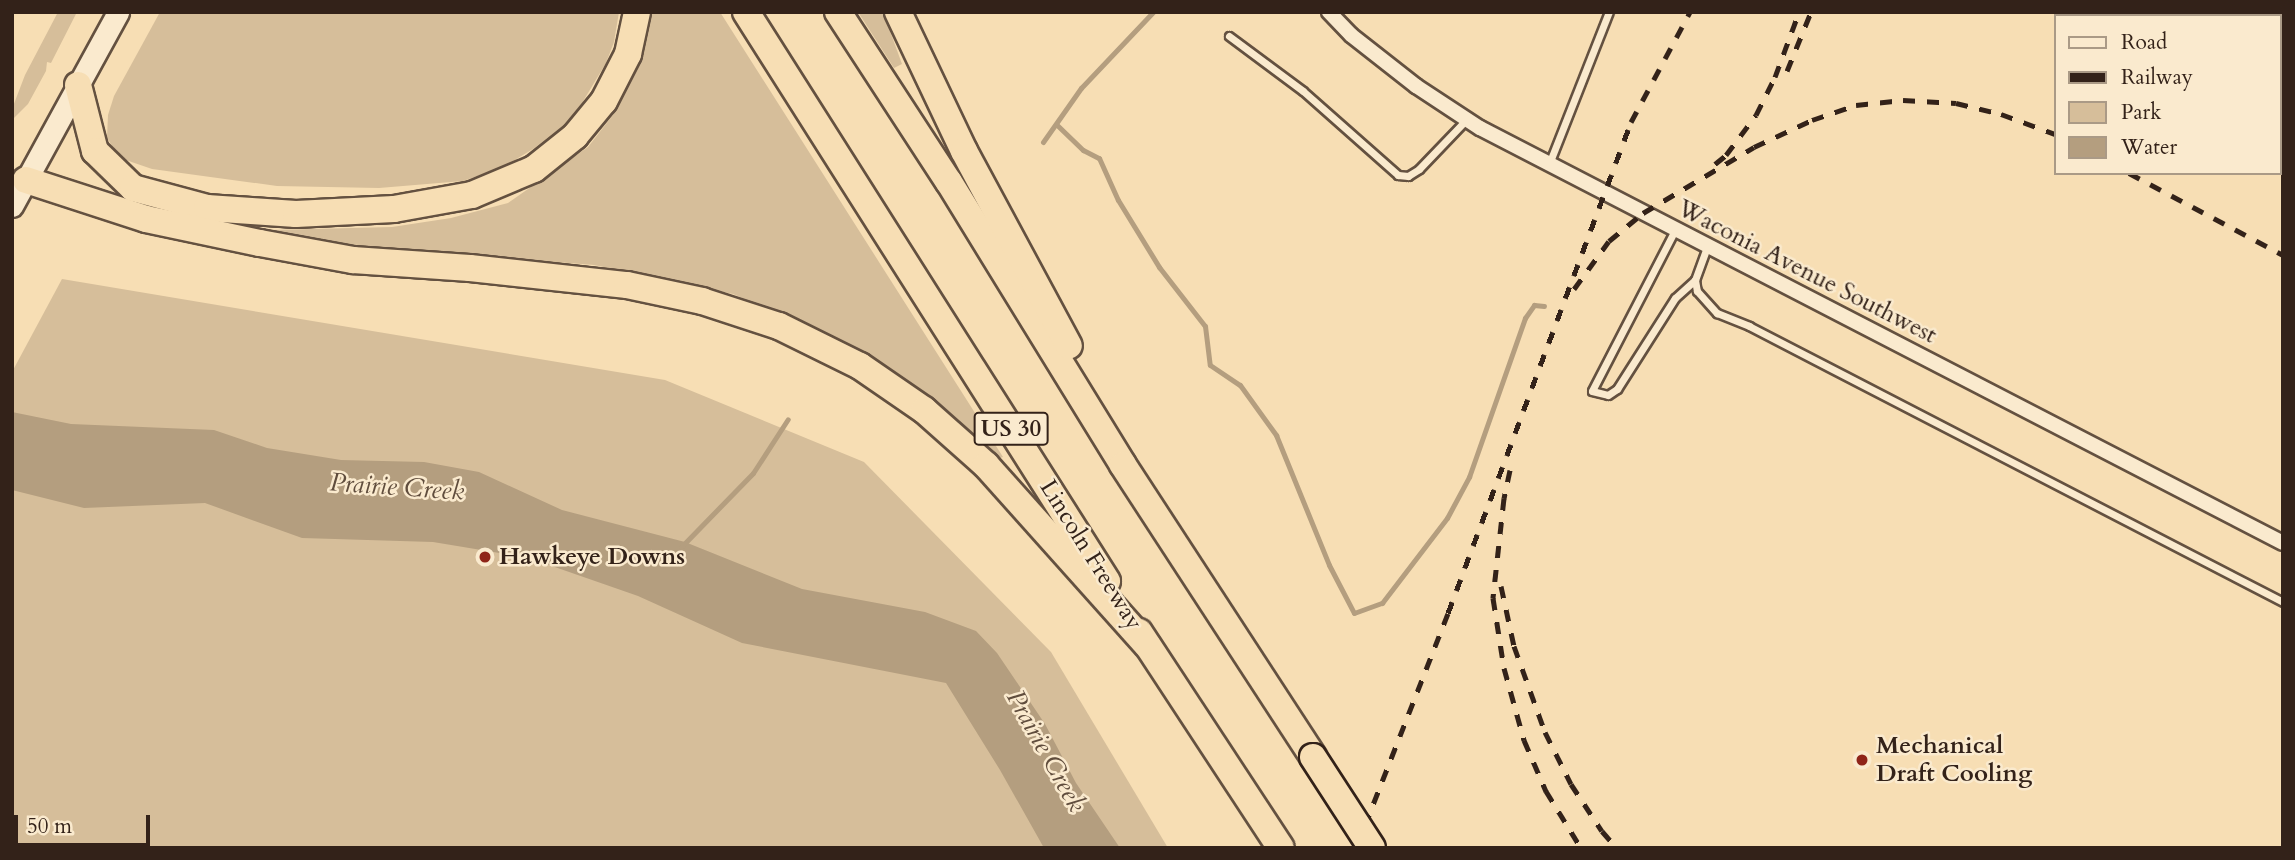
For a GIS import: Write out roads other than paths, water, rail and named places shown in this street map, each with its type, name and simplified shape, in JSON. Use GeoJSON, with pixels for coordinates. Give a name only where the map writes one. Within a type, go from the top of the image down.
{"type":"FeatureCollection","features":[{"type":"Feature","properties":{"kind":"highway"},"geometry":{"type":"LineString","coordinates":[[19,177],[133,188],[207,208],[296,214],[394,209],[471,195],[534,169],[575,136],[604,101],[628,54],[637,12]]}},
{"type":"Feature","properties":{"kind":"highway","name":"Lincoln Freeway"},"geometry":{"type":"LineString","coordinates":[[746,12],[1147,645],[1280,846]]}},
{"type":"Feature","properties":{"kind":"highway","name":"US 30"},"geometry":{"type":"LineString","coordinates":[[838,12],[948,182],[1123,465],[1372,848]]}},
{"type":"Feature","properties":{"kind":"highway"},"geometry":{"type":"LineString","coordinates":[[898,12],[970,162],[1108,416],[1123,465]]}},
{"type":"Feature","properties":{"kind":"highway"},"geometry":{"type":"LineString","coordinates":[[78,85],[95,151],[133,188]]}},
{"type":"Feature","properties":{"kind":"highway"},"geometry":{"type":"LineString","coordinates":[[19,177],[146,219],[260,243],[352,260],[470,268],[627,285],[702,301],[779,326],[860,366],[924,410],[986,465],[1147,645]]}},
{"type":"Feature","properties":{"kind":"main road"},"geometry":{"type":"LineString","coordinates":[[12,206],[19,177],[78,85],[118,12]]}},
{"type":"Feature","properties":{"kind":"street","name":"Waconia Avenue Southwest"},"geometry":{"type":"LineString","coordinates":[[1329,12],[1351,35],[1405,78],[1466,119],[1548,165],[1708,244],[2283,544]]}},
{"type":"Feature","properties":{"kind":"lane"},"geometry":{"type":"LineString","coordinates":[[1548,165],[1609,12]]}},
{"type":"Feature","properties":{"kind":"lane"},"geometry":{"type":"LineString","coordinates":[[1229,36],[1303,91],[1398,175],[1408,176],[1419,169],[1466,119]]}},
{"type":"Feature","properties":{"kind":"lane"},"geometry":{"type":"LineString","coordinates":[[1676,228],[1592,391],[1608,395],[1617,389],[1675,298],[1695,280],[1708,244]]}},
{"type":"Feature","properties":{"kind":"lane"},"geometry":{"type":"LineString","coordinates":[[1695,280],[1697,290],[1717,313],[1762,333],[2283,602]]}},
{"type":"Feature","properties":{"kind":"water","name":"Prairie Creek"},"geometry":{"type":"Polygon","coordinates":[[[12,412],[71,424],[214,430],[267,448],[341,460],[424,462],[479,472],[562,510],[685,542],[802,589],[925,612],[976,631],[997,653],[1045,724],[1076,783],[1120,848],[1044,848],[946,683],[742,643],[638,596],[529,558],[433,542],[302,538],[205,503],[84,508],[12,490],[12,412]]]}},
{"type":"Feature","properties":{"kind":"waterway"},"geometry":{"type":"LineString","coordinates":[[1043,142],[1081,88],[1153,12]]}},
{"type":"Feature","properties":{"kind":"waterway"},"geometry":{"type":"LineString","coordinates":[[1057,125],[1083,150],[1099,158],[1118,200],[1159,267],[1205,326],[1210,365],[1240,385],[1276,435],[1329,565],[1354,613],[1382,603],[1447,518],[1469,477],[1525,318],[1534,305],[1544,306]]}},
{"type":"Feature","properties":{"kind":"waterway"},"geometry":{"type":"LineString","coordinates":[[681,547],[753,473],[788,419]]}},
{"type":"Feature","properties":{"kind":"railway"},"geometry":{"type":"LineString","coordinates":[[1356,848],[1448,613],[1631,122],[1690,12]]}},
{"type":"Feature","properties":{"kind":"railway"},"geometry":{"type":"LineString","coordinates":[[1715,164],[1726,155],[1756,115],[1775,77],[1799,12]]}},
{"type":"Feature","properties":{"kind":"railway"},"geometry":{"type":"LineString","coordinates":[[1787,71],[1811,12]]}},
{"type":"Feature","properties":{"kind":"railway"},"geometry":{"type":"LineString","coordinates":[[1574,289],[1609,241],[1643,213],[1754,147],[1812,120],[1856,105],[1903,100],[1956,103],[2001,114],[2054,134]]}},
{"type":"Feature","properties":{"kind":"railway"},"geometry":{"type":"LineString","coordinates":[[2133,175],[2283,255]]}},
{"type":"Feature","properties":{"kind":"railway"},"geometry":{"type":"LineString","coordinates":[[1510,470],[1504,498],[1493,598],[1504,668],[1524,740],[1546,791],[1581,848]]}},
{"type":"Feature","properties":{"kind":"railway"},"geometry":{"type":"LineString","coordinates":[[1501,586],[1514,646],[1545,732],[1571,784],[1602,831],[1617,848]]}},
{"type":"Feature","properties":{"kind":"place","name":"Hawkeye Downs"},"geometry":{"type":"Point","coordinates":[485,557]}},
{"type":"Feature","properties":{"kind":"place","name":"Mechanical Draft Cooling"},"geometry":{"type":"Point","coordinates":[1862,760]}}]}
